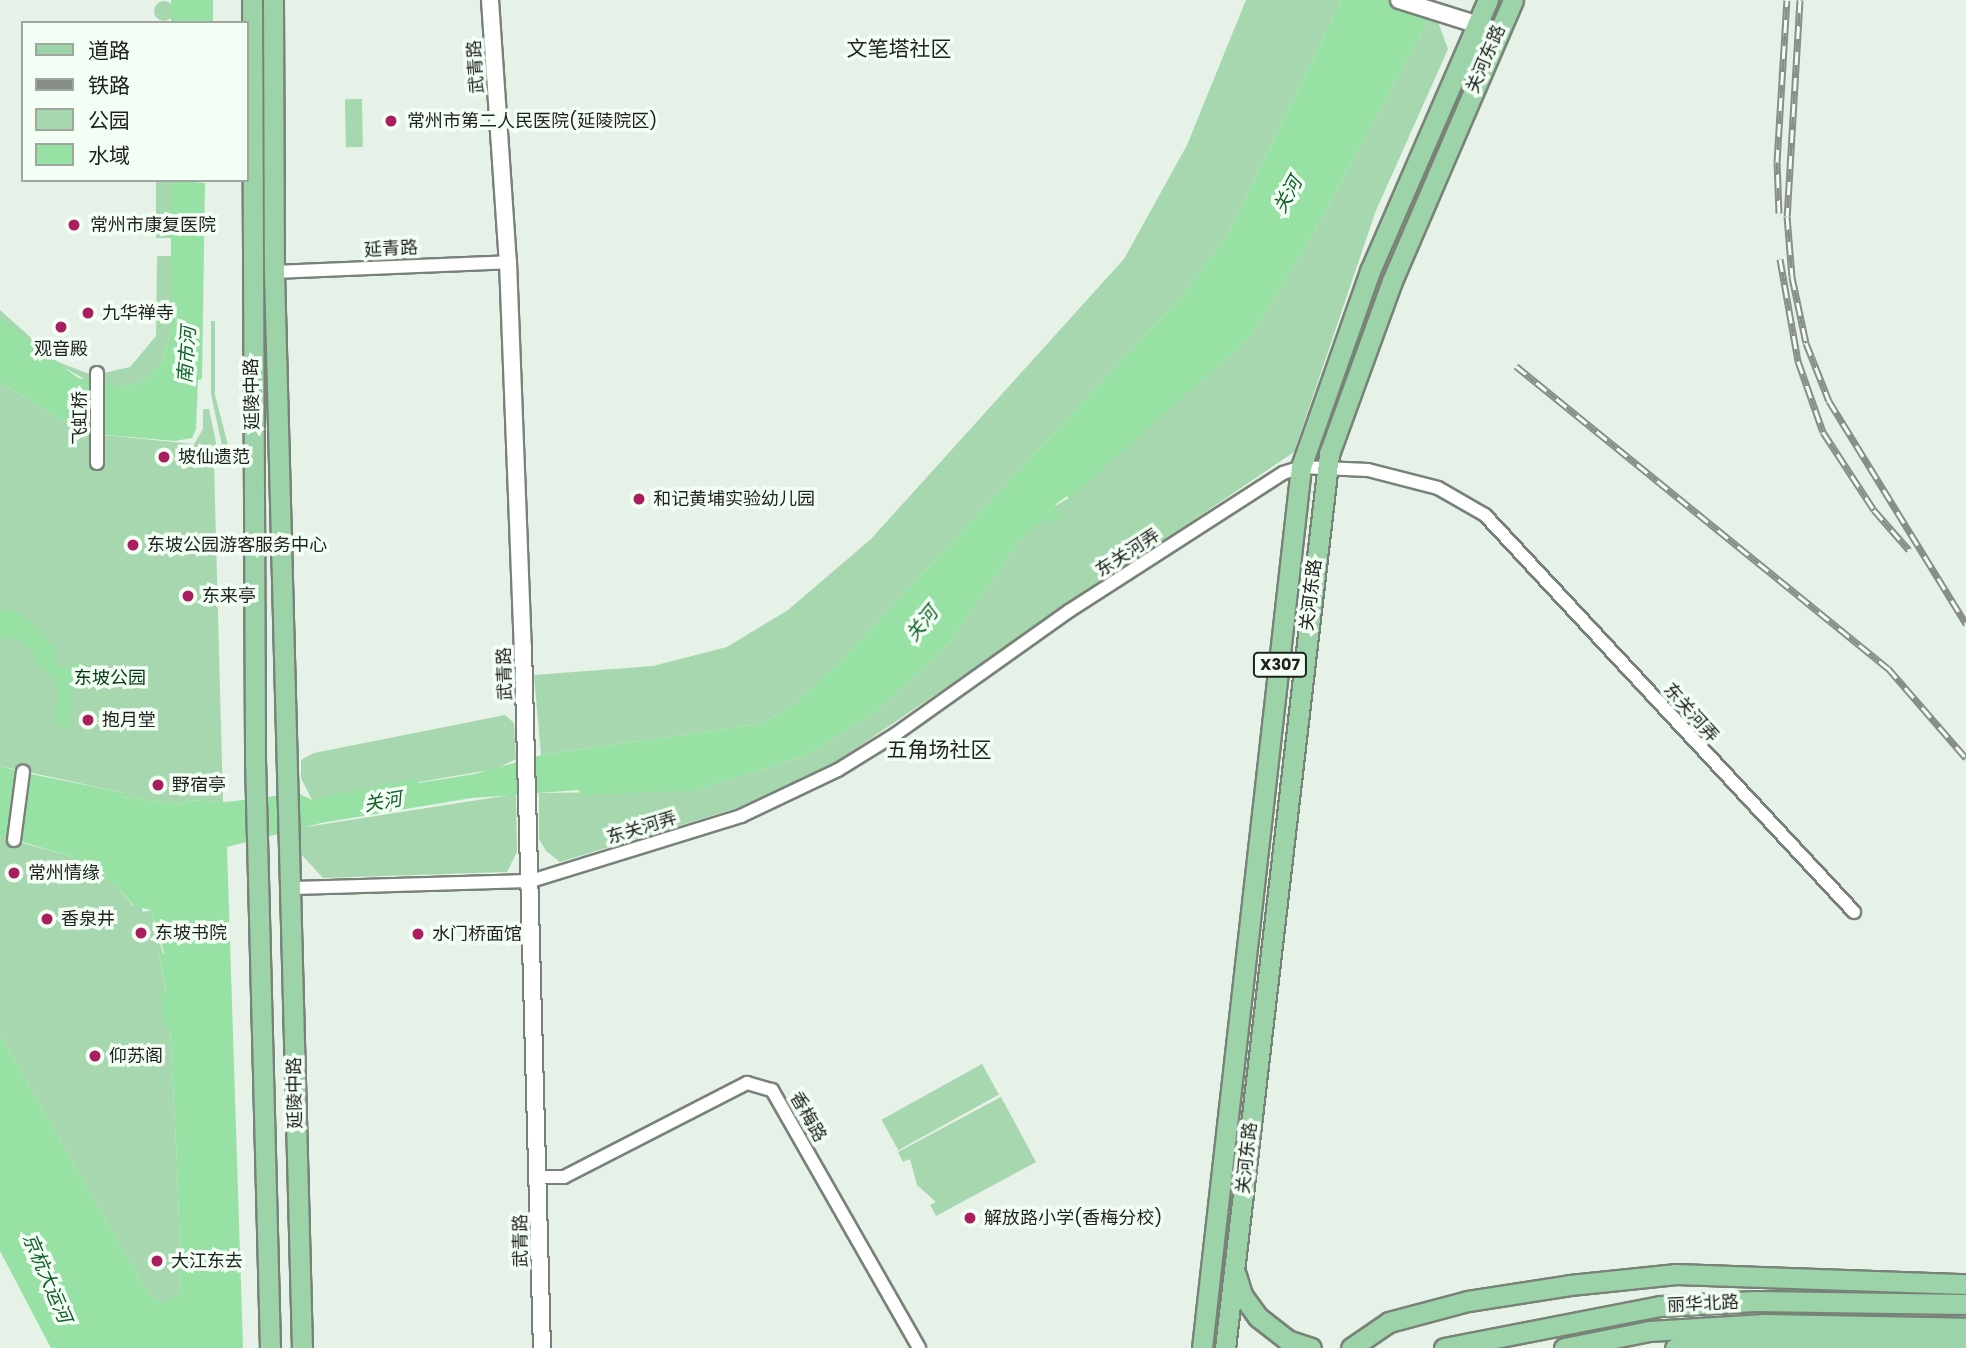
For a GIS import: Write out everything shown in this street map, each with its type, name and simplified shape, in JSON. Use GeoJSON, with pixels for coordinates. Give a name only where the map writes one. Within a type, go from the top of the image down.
{"type":"FeatureCollection","features":[{"type":"Feature","properties":{"kind":"main road","name":"延陵中路"},"geometry":{"type":"LineString","coordinates":[[252,0],[256,788],[270,1348]]}},
{"type":"Feature","properties":{"kind":"main road","name":"延陵中路"},"geometry":{"type":"LineString","coordinates":[[272,0],[274,272],[302,1348]]}},
{"type":"Feature","properties":{"kind":"main road","name":"关河东路"},"geometry":{"type":"LineString","coordinates":[[1225,1348],[1327,469],[1392,281],[1513,0]]}},
{"type":"Feature","properties":{"kind":"main road","name":"关河东路"},"geometry":{"type":"LineString","coordinates":[[1202,1348],[1301,467],[1370,271],[1482,12]]}},
{"type":"Feature","properties":{"kind":"main road"},"geometry":{"type":"LineString","coordinates":[[1235,1271],[1242,1295],[1258,1317],[1287,1340],[1311,1348]]}},
{"type":"Feature","properties":{"kind":"main road"},"geometry":{"type":"LineString","coordinates":[[1351,1348],[1389,1322],[1468,1301],[1570,1285],[1676,1275],[1966,1284]]}},
{"type":"Feature","properties":{"kind":"main road","name":"丽华北路"},"geometry":{"type":"LineString","coordinates":[[1444,1348],[1537,1327],[1660,1306],[1755,1301],[1966,1304]]}},
{"type":"Feature","properties":{"kind":"main road","name":"丽华北路"},"geometry":{"type":"LineString","coordinates":[[1564,1348],[1649,1331],[1765,1324],[1966,1328]]}},
{"type":"Feature","properties":{"kind":"main road"},"geometry":{"type":"LineString","coordinates":[[1675,1348],[1966,1345]]}},
{"type":"Feature","properties":{"kind":"street","name":"武青路"},"geometry":{"type":"LineString","coordinates":[[490,0],[508,262],[531,881],[542,1348]]}},
{"type":"Feature","properties":{"kind":"street"},"geometry":{"type":"LineString","coordinates":[[1399,0],[1482,12],[1501,26]]}},
{"type":"Feature","properties":{"kind":"street","name":"延青路"},"geometry":{"type":"LineString","coordinates":[[274,272],[508,262]]}},
{"type":"Feature","properties":{"kind":"street","name":"飞虹桥"},"geometry":{"type":"LineString","coordinates":[[97,373],[97,463]]}},
{"type":"Feature","properties":{"kind":"street","name":"东关河弄"},"geometry":{"type":"LineString","coordinates":[[292,888],[531,881],[741,816],[838,770],[1069,611],[1283,473],[1301,467],[1368,470],[1437,488],[1485,515],[1854,912]]}},
{"type":"Feature","properties":{"kind":"street"},"geometry":{"type":"LineString","coordinates":[[14,840],[23,772]]}},
{"type":"Feature","properties":{"kind":"street","name":"香梅路"},"geometry":{"type":"LineString","coordinates":[[540,1177],[564,1177],[747,1083],[772,1090],[919,1348]]}},
{"type":"Feature","properties":{"kind":"green space"},"geometry":{"type":"Polygon","coordinates":[[[1246,0],[1342,0],[1227,236],[1182,296],[843,659],[793,706],[760,724],[541,755],[534,675],[653,666],[727,647],[788,610],[871,539],[1124,259],[1187,145],[1246,0]]]}},
{"type":"Feature","properties":{"kind":"green space"},"geometry":{"type":"Polygon","coordinates":[[[160,1],[168,1],[174,11],[168,21],[160,21],[154,15],[154,7],[160,1]]]}},
{"type":"Feature","properties":{"kind":"green space"},"geometry":{"type":"Polygon","coordinates":[[[1429,19],[1438,22],[1448,49],[1375,213],[1294,452],[833,764],[740,807],[560,862],[546,851],[539,839],[539,793],[693,791],[807,755],[877,711],[950,642],[1019,541],[1044,517],[1049,523],[1055,506],[1069,498],[1250,337],[1309,241],[1429,19]]]}},
{"type":"Feature","properties":{"kind":"green space"},"geometry":{"type":"Polygon","coordinates":[[[345,99],[362,99],[363,147],[346,147],[345,99]]]}},
{"type":"Feature","properties":{"kind":"green space"},"geometry":{"type":"Polygon","coordinates":[[[156,182],[171,182],[171,238],[156,238],[156,182]]]}},
{"type":"Feature","properties":{"kind":"green space"},"geometry":{"type":"Polygon","coordinates":[[[157,256],[171,256],[171,331],[162,362],[145,380],[124,387],[104,386],[104,373],[130,367],[156,336],[157,256]]]}},
{"type":"Feature","properties":{"kind":"green space"},"geometry":{"type":"Polygon","coordinates":[[[0,310],[58,362],[92,375],[91,383],[48,358],[0,318],[0,310]]]}},
{"type":"Feature","properties":{"kind":"green space"},"geometry":{"type":"Polygon","coordinates":[[[211,321],[215,321],[215,395],[228,445],[225,460],[211,394],[211,321]]]}},
{"type":"Feature","properties":{"kind":"green space","name":"东坡公园"},"geometry":{"type":"Polygon","coordinates":[[[0,382],[83,433],[194,444],[203,429],[203,409],[209,409],[218,452],[214,462],[223,802],[186,800],[185,805],[125,797],[125,793],[0,766],[0,382]]]}},
{"type":"Feature","properties":{"kind":"green space"},"geometry":{"type":"Polygon","coordinates":[[[505,715],[514,723],[516,759],[496,769],[312,800],[301,778],[301,760],[314,753],[505,715]]]}},
{"type":"Feature","properties":{"kind":"green space"},"geometry":{"type":"Polygon","coordinates":[[[516,794],[517,852],[507,872],[323,878],[300,853],[299,828],[516,794]]]}},
{"type":"Feature","properties":{"kind":"green space"},"geometry":{"type":"Polygon","coordinates":[[[0,837],[70,856],[115,884],[133,906],[141,905],[143,912],[151,910],[163,954],[159,956],[166,992],[162,992],[165,1027],[170,1027],[177,1163],[181,1283],[178,1295],[171,1299],[162,1302],[149,1295],[0,1035],[0,837]]]}},
{"type":"Feature","properties":{"kind":"green space"},"geometry":{"type":"Polygon","coordinates":[[[982,1064],[999,1095],[898,1150],[881,1120],[982,1064]]]}},
{"type":"Feature","properties":{"kind":"green space"},"geometry":{"type":"Polygon","coordinates":[[[1001,1097],[1036,1162],[936,1216],[930,1205],[936,1202],[917,1185],[910,1159],[903,1162],[898,1152],[1001,1097]]]}},
{"type":"Feature","properties":{"kind":"water"},"geometry":{"type":"Polygon","coordinates":[[[171,0],[213,0],[213,21],[171,21],[171,0]]]}},
{"type":"Feature","properties":{"kind":"water"},"geometry":{"type":"Polygon","coordinates":[[[1342,0],[1428,0],[1421,15],[1429,19],[1309,241],[1250,337],[1069,499],[1067,496],[1055,505],[1061,514],[1050,524],[1044,518],[1019,541],[950,642],[877,711],[807,755],[693,791],[580,795],[579,790],[472,798],[321,823],[227,847],[243,1348],[51,1348],[0,1251],[0,1035],[149,1295],[162,1302],[178,1295],[181,1283],[177,1163],[170,1027],[164,1027],[161,992],[166,991],[159,956],[164,953],[151,910],[134,906],[115,884],[70,856],[22,842],[31,774],[125,793],[125,797],[185,805],[186,800],[227,802],[298,793],[312,800],[416,778],[418,783],[475,774],[541,755],[760,724],[793,706],[843,659],[1182,296],[1227,236],[1342,0]]]}},
{"type":"Feature","properties":{"kind":"water","name":"南市河"},"geometry":{"type":"Polygon","coordinates":[[[171,182],[205,183],[202,379],[198,380],[196,429],[192,438],[175,441],[83,433],[0,382],[0,318],[78,378],[124,387],[145,380],[162,362],[171,331],[171,182]]]}},
{"type":"Feature","properties":{"kind":"water"},"geometry":{"type":"Polygon","coordinates":[[[0,610],[14,611],[28,619],[55,649],[55,663],[62,668],[88,661],[85,679],[71,686],[68,728],[59,726],[55,717],[59,696],[54,679],[34,659],[33,648],[26,648],[20,639],[0,637],[0,610]]]}},
{"type":"Feature","properties":{"kind":"water"},"geometry":{"type":"Polygon","coordinates":[[[0,766],[15,770],[6,839],[0,837],[0,766]]]}},
{"type":"Feature","properties":{"kind":"waterway"},"geometry":{"type":"LineString","coordinates":[[0,818],[29,822]]}},
{"type":"Feature","properties":{"kind":"railway"},"geometry":{"type":"LineString","coordinates":[[1779,213],[1777,162],[1787,0]]}},
{"type":"Feature","properties":{"kind":"railway"},"geometry":{"type":"LineString","coordinates":[[1800,0],[1787,216],[1792,277],[1806,343],[1829,401],[1966,624]]}},
{"type":"Feature","properties":{"kind":"railway"},"geometry":{"type":"LineString","coordinates":[[1780,259],[1798,361],[1823,432],[1874,510],[1909,550]]}},
{"type":"Feature","properties":{"kind":"railway"},"geometry":{"type":"LineString","coordinates":[[1516,366],[1888,668],[1966,758]]}},
{"type":"Feature","properties":{"kind":"place","name":"常州市第二人民医院(延陵院区)"},"geometry":{"type":"Point","coordinates":[391,121]}},
{"type":"Feature","properties":{"kind":"place","name":"常州市康复医院"},"geometry":{"type":"Point","coordinates":[74,225]}},
{"type":"Feature","properties":{"kind":"place","name":"九华禅寺"},"geometry":{"type":"Point","coordinates":[88,313]}},
{"type":"Feature","properties":{"kind":"place","name":"观音殿"},"geometry":{"type":"Point","coordinates":[61,327]}},
{"type":"Feature","properties":{"kind":"place","name":"坡仙遗范"},"geometry":{"type":"Point","coordinates":[164,457]}},
{"type":"Feature","properties":{"kind":"place","name":"和记黄埔实验幼儿园"},"geometry":{"type":"Point","coordinates":[639,499]}},
{"type":"Feature","properties":{"kind":"place","name":"东坡公园游客服务中心"},"geometry":{"type":"Point","coordinates":[133,545]}},
{"type":"Feature","properties":{"kind":"place","name":"东来亭"},"geometry":{"type":"Point","coordinates":[188,596]}},
{"type":"Feature","properties":{"kind":"place","name":"抱月堂"},"geometry":{"type":"Point","coordinates":[88,720]}},
{"type":"Feature","properties":{"kind":"place","name":"野宿亭"},"geometry":{"type":"Point","coordinates":[158,785]}},
{"type":"Feature","properties":{"kind":"place","name":"常州情缘"},"geometry":{"type":"Point","coordinates":[14,873]}},
{"type":"Feature","properties":{"kind":"place","name":"香泉井"},"geometry":{"type":"Point","coordinates":[47,919]}},
{"type":"Feature","properties":{"kind":"place","name":"东坡书院"},"geometry":{"type":"Point","coordinates":[141,933]}},
{"type":"Feature","properties":{"kind":"place","name":"水门桥面馆"},"geometry":{"type":"Point","coordinates":[418,934]}},
{"type":"Feature","properties":{"kind":"place","name":"仰苏阁"},"geometry":{"type":"Point","coordinates":[95,1056]}},
{"type":"Feature","properties":{"kind":"place","name":"解放路小学(香梅分校)"},"geometry":{"type":"Point","coordinates":[970,1218]}},
{"type":"Feature","properties":{"kind":"place","name":"大江东去"},"geometry":{"type":"Point","coordinates":[157,1261]}},
{"type":"Feature","properties":{"kind":"district","name":"文笔塔社区"},"geometry":{"type":"Point","coordinates":[899,49]}},
{"type":"Feature","properties":{"kind":"district","name":"五角场社区"},"geometry":{"type":"Point","coordinates":[939,750]}},
{"type":"Feature","properties":{"kind":"water label","name":"关河"},"geometry":{"type":"Point","coordinates":[1288,195]}},
{"type":"Feature","properties":{"kind":"water label","name":"关河"},"geometry":{"type":"Point","coordinates":[922,624]}},
{"type":"Feature","properties":{"kind":"water label","name":"关河"},"geometry":{"type":"Point","coordinates":[383,802]}},
{"type":"Feature","properties":{"kind":"water label","name":"京杭大运河"},"geometry":{"type":"Point","coordinates":[47,1278]}}]}
